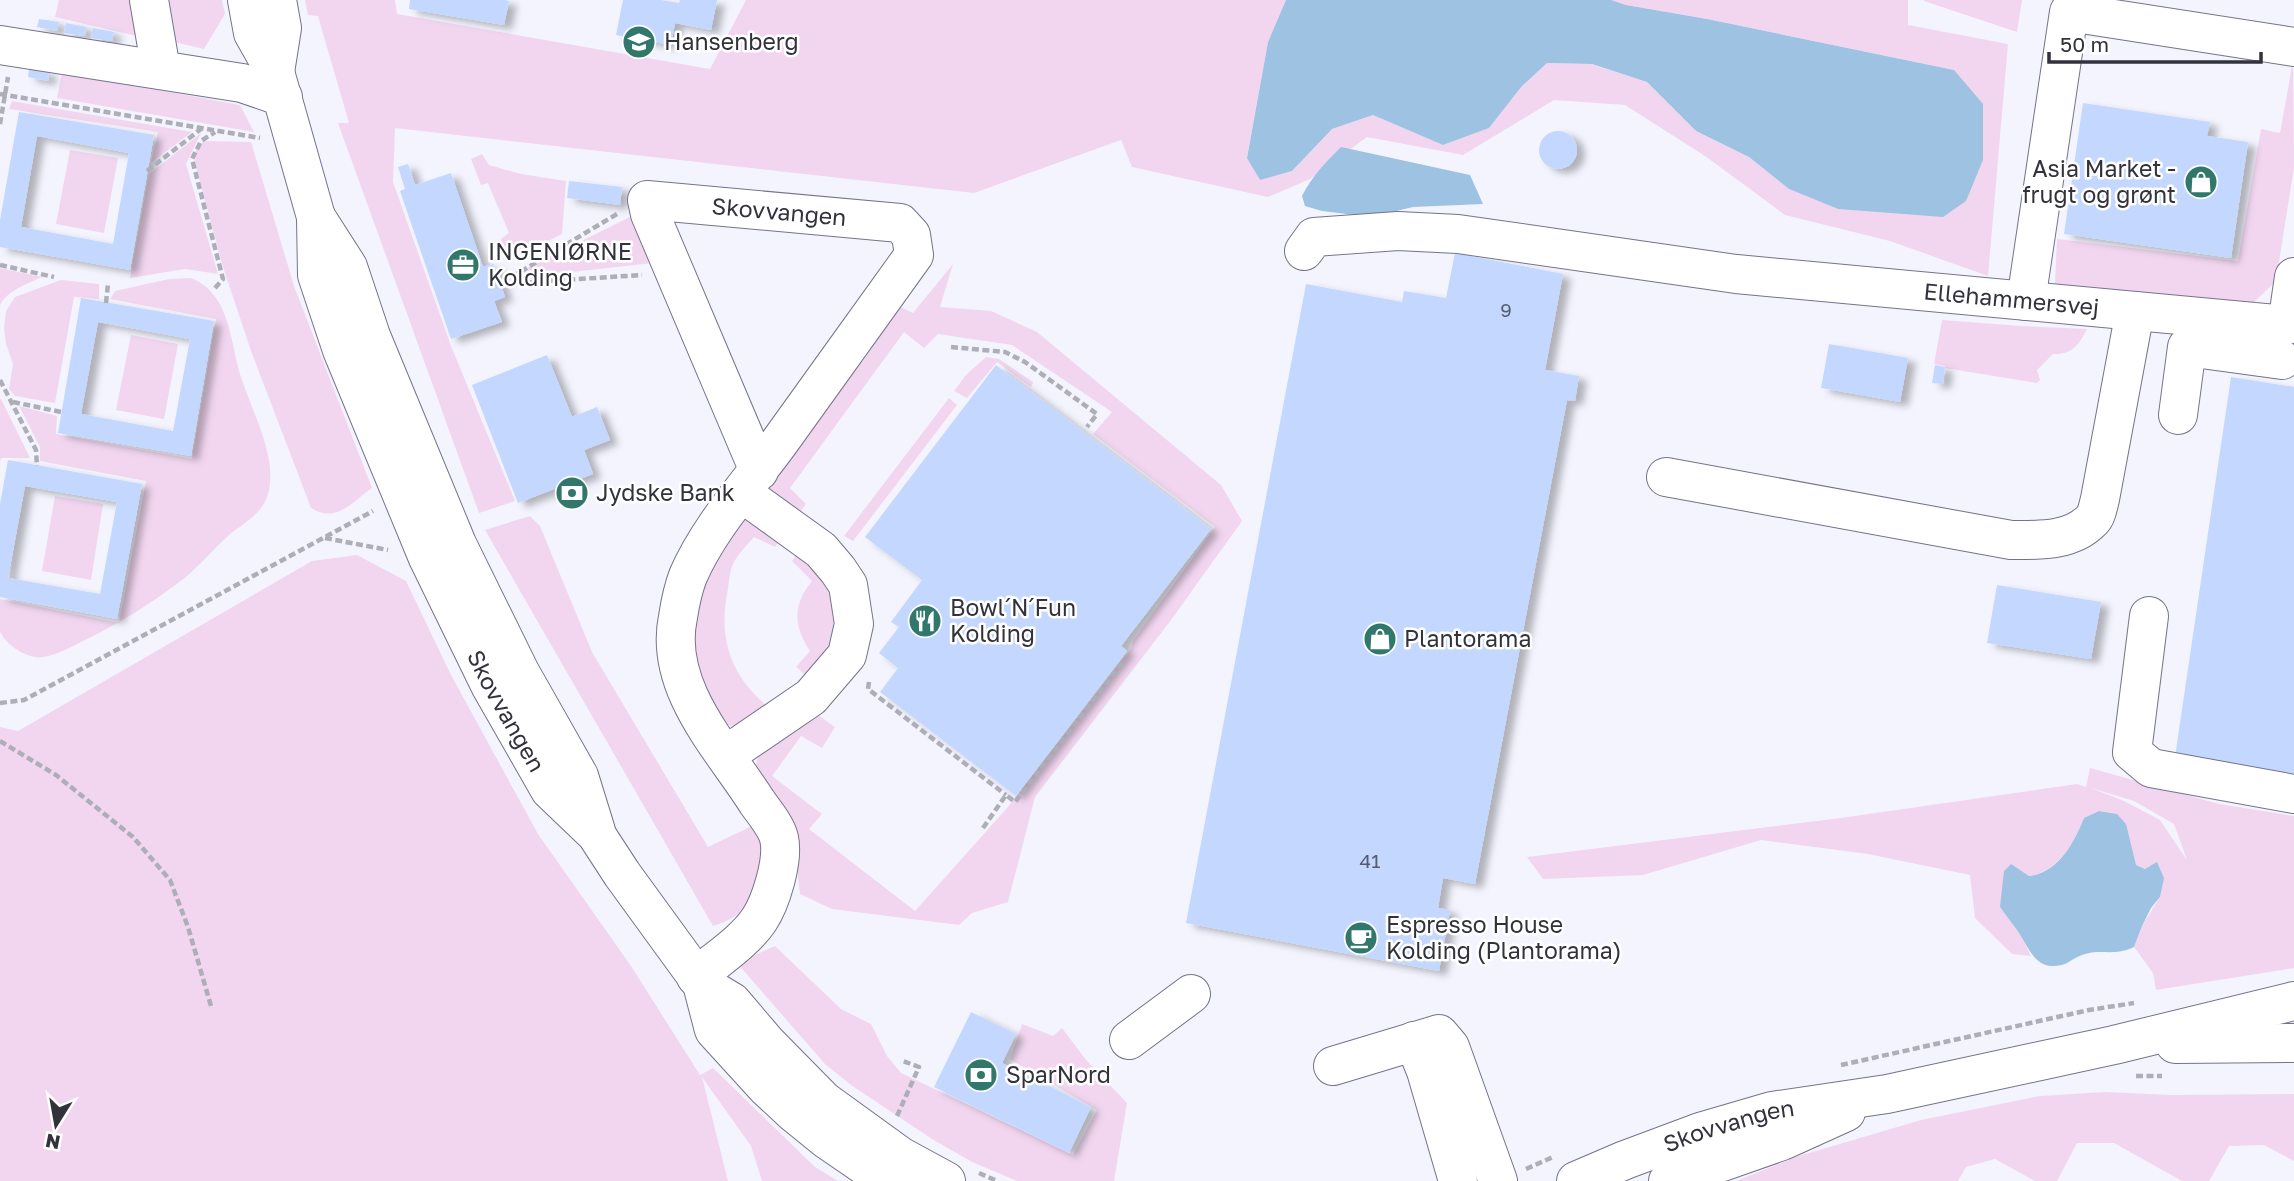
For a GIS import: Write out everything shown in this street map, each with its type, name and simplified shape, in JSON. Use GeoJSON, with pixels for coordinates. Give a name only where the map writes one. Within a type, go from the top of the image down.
{"type":"FeatureCollection","features":[{"type":"Feature","properties":{"kind":"street"},"geometry":{"type":"LineString","coordinates":[[149,0],[161,70]]}},
{"type":"Feature","properties":{"kind":"street","name":"Skovvangen"},"geometry":{"type":"LineString","coordinates":[[247,0],[253,33],[279,85],[316,217],[317,275],[342,350],[428,558],[490,685],[550,790],[596,834],[699,981],[714,1030],[766,1087],[826,1139],[887,1181]]}},
{"type":"Feature","properties":{"kind":"street","name":"Skovvangen"},"geometry":{"type":"LineString","coordinates":[[277,0],[282,29],[279,85]]}},
{"type":"Feature","properties":{"kind":"street"},"geometry":{"type":"LineString","coordinates":[[2026,301],[2069,12],[2294,47]]}},
{"type":"Feature","properties":{"kind":"street"},"geometry":{"type":"LineString","coordinates":[[6,46],[242,83],[279,85]]}},
{"type":"Feature","properties":{"kind":"street"},"geometry":{"type":"LineString","coordinates":[[647,200],[750,482],[821,550],[848,585],[853,624],[848,655],[811,697],[726,755]]}},
{"type":"Feature","properties":{"kind":"street","name":"Skovvangen"},"geometry":{"type":"LineString","coordinates":[[647,200],[900,223],[911,234],[914,255],[711,533],[688,577],[677,621],[676,657],[682,684],[779,838],[779,862],[774,885],[760,920],[699,981]]}},
{"type":"Feature","properties":{"kind":"street","name":"Skovvangen"},"geometry":{"type":"LineString","coordinates":[[316,217],[348,267],[372,336],[457,544],[520,672],[579,776],[596,834]]}},
{"type":"Feature","properties":{"kind":"street","name":"Ellehammersvej"},"geometry":{"type":"LineString","coordinates":[[1304,251],[1314,237],[1398,231],[1458,234],[1737,274],[2135,312],[2289,343]]}},
{"type":"Feature","properties":{"kind":"street"},"geometry":{"type":"LineString","coordinates":[[2178,415],[2187,347],[2289,343],[2294,276]]}},
{"type":"Feature","properties":{"kind":"street"},"geometry":{"type":"LineString","coordinates":[[1666,477],[2011,540],[2060,538],[2076,532],[2094,519],[2135,312]]}},
{"type":"Feature","properties":{"kind":"street"},"geometry":{"type":"LineString","coordinates":[[2149,616],[2132,752],[2151,768],[2294,794]]}},
{"type":"Feature","properties":{"kind":"street","name":"Skovvangen"},"geometry":{"type":"LineString","coordinates":[[699,981],[732,1002],[766,1042],[824,1101],[900,1156],[946,1181]]}},
{"type":"Feature","properties":{"kind":"street"},"geometry":{"type":"LineString","coordinates":[[1129,1040],[1191,995]]}},
{"type":"Feature","properties":{"kind":"street","name":"Skovvangen"},"geometry":{"type":"LineString","coordinates":[[1576,1181],[1700,1132],[1772,1111],[1887,1094],[2114,1045],[2294,1001]]}},
{"type":"Feature","properties":{"kind":"street"},"geometry":{"type":"LineString","coordinates":[[1333,1066],[1439,1034],[1450,1047],[1497,1181]]}},
{"type":"Feature","properties":{"kind":"street"},"geometry":{"type":"LineString","coordinates":[[1415,1041],[1458,1181]]}},
{"type":"Feature","properties":{"kind":"street","name":"Skovvangen"},"geometry":{"type":"LineString","coordinates":[[2114,1045],[2294,1043]]}},
{"type":"Feature","properties":{"kind":"street","name":"Skovvangen"},"geometry":{"type":"LineString","coordinates":[[1668,1181],[1782,1141],[1887,1094]]}},
{"type":"Feature","properties":{"kind":"path"},"geometry":{"type":"LineString","coordinates":[[0,124],[6,46]]}},
{"type":"Feature","properties":{"kind":"path"},"geometry":{"type":"LineString","coordinates":[[2,94],[258,138],[292,134]]}},
{"type":"Feature","properties":{"kind":"path"},"geometry":{"type":"LineString","coordinates":[[147,171],[202,128]]}},
{"type":"Feature","properties":{"kind":"path"},"geometry":{"type":"LineString","coordinates":[[215,288],[223,279],[192,159],[201,141],[216,131]]}},
{"type":"Feature","properties":{"kind":"path"},"geometry":{"type":"LineString","coordinates":[[647,200],[629,207],[515,275],[517,284],[675,273]]}},
{"type":"Feature","properties":{"kind":"path"},"geometry":{"type":"LineString","coordinates":[[0,265],[54,277]]}},
{"type":"Feature","properties":{"kind":"path"},"geometry":{"type":"LineString","coordinates":[[106,303],[108,284]]}},
{"type":"Feature","properties":{"kind":"path"},"geometry":{"type":"LineString","coordinates":[[951,347],[1005,352],[1026,362],[1097,414],[1087,428]]}},
{"type":"Feature","properties":{"kind":"path"},"geometry":{"type":"LineString","coordinates":[[0,380],[36,450],[37,466]]}},
{"type":"Feature","properties":{"kind":"path"},"geometry":{"type":"LineString","coordinates":[[12,402],[61,412]]}},
{"type":"Feature","properties":{"kind":"path"},"geometry":{"type":"LineString","coordinates":[[0,703],[24,700],[401,496]]}},
{"type":"Feature","properties":{"kind":"path"},"geometry":{"type":"LineString","coordinates":[[324,538],[428,558]]}},
{"type":"Feature","properties":{"kind":"path"},"geometry":{"type":"LineString","coordinates":[[870,677],[868,689],[1016,802],[1123,663]]}},
{"type":"Feature","properties":{"kind":"path"},"geometry":{"type":"LineString","coordinates":[[0,741],[56,775],[133,837],[170,880],[188,927],[211,1006]]}},
{"type":"Feature","properties":{"kind":"path"},"geometry":{"type":"LineString","coordinates":[[983,828],[1006,795]]}},
{"type":"Feature","properties":{"kind":"path"},"geometry":{"type":"LineString","coordinates":[[894,1124],[919,1067],[902,1061]]}},
{"type":"Feature","properties":{"kind":"shaded area"},"geometry":{"type":"Polygon","coordinates":[[[59,0],[139,0],[145,38],[55,17],[59,0]]]}},
{"type":"Feature","properties":{"kind":"shaded area"},"geometry":{"type":"Polygon","coordinates":[[[163,0],[222,0],[225,14],[204,49],[170,41],[163,0]]]}},
{"type":"Feature","properties":{"kind":"shaded area"},"geometry":{"type":"Polygon","coordinates":[[[305,0],[395,0],[397,14],[710,69],[746,0],[1286,0],[1268,42],[1247,157],[1260,180],[1292,171],[1332,129],[1373,115],[1443,145],[1489,128],[1522,86],[1547,63],[1591,64],[1647,82],[1696,131],[1749,157],[1789,189],[1838,209],[1954,70],[1611,0],[1908,0],[1908,25],[2008,44],[1988,276],[1890,241],[1785,215],[1705,156],[1625,105],[1554,100],[1463,155],[1367,137],[1310,179],[1268,197],[1132,167],[1121,140],[974,193],[395,128],[393,182],[451,346],[515,501],[479,513],[338,123],[349,123],[318,16],[308,15],[305,0]]]}},
{"type":"Feature","properties":{"kind":"shaded area"},"geometry":{"type":"Polygon","coordinates":[[[1924,0],[2022,0],[2017,32],[1924,1],[1924,0]]]}},
{"type":"Feature","properties":{"kind":"shaded area"},"geometry":{"type":"Polygon","coordinates":[[[2293,61],[2294,167],[2276,281],[2250,306],[2055,284],[2057,239],[2238,261],[2261,129],[2280,133],[2293,61]]]}},
{"type":"Feature","properties":{"kind":"shaded area"},"geometry":{"type":"Polygon","coordinates":[[[62,72],[240,105],[254,132],[57,98],[62,72]]]}},
{"type":"Feature","properties":{"kind":"shaded area"},"geometry":{"type":"Polygon","coordinates":[[[12,101],[192,132],[151,163],[158,132],[9,109],[12,101]]]}},
{"type":"Feature","properties":{"kind":"shaded area"},"geometry":{"type":"Polygon","coordinates":[[[201,133],[186,164],[218,274],[185,269],[130,278],[149,174],[201,133]]]}},
{"type":"Feature","properties":{"kind":"shaded area"},"geometry":{"type":"Polygon","coordinates":[[[204,141],[251,142],[294,286],[372,488],[351,505],[336,512],[328,514],[311,508],[251,351],[223,267],[195,163],[196,150],[204,141]]]}},
{"type":"Feature","properties":{"kind":"shaded area"},"geometry":{"type":"Polygon","coordinates":[[[70,150],[118,158],[104,233],[56,224],[70,150]]]}},
{"type":"Feature","properties":{"kind":"shaded area"},"geometry":{"type":"Polygon","coordinates":[[[482,154],[489,165],[521,174],[566,181],[562,234],[509,261],[501,239],[509,233],[488,183],[481,185],[471,159],[482,154]]]}},
{"type":"Feature","properties":{"kind":"shaded area"},"geometry":{"type":"Polygon","coordinates":[[[636,214],[653,263],[526,277],[521,271],[636,214]]]}},
{"type":"Feature","properties":{"kind":"shaded area"},"geometry":{"type":"Polygon","coordinates":[[[953,264],[940,307],[991,311],[1037,332],[1221,485],[1242,521],[1171,620],[1035,797],[1008,902],[972,913],[959,925],[832,909],[800,894],[795,850],[754,770],[762,745],[818,715],[835,727],[822,748],[801,736],[772,776],[822,814],[809,829],[915,911],[1007,808],[1131,649],[1133,641],[1215,527],[1093,434],[1112,412],[1012,345],[938,334],[924,348],[904,332],[790,488],[806,504],[796,518],[771,500],[766,477],[864,360],[899,306],[913,313],[953,264]]]}},
{"type":"Feature","properties":{"kind":"shaded area"},"geometry":{"type":"Polygon","coordinates":[[[0,268],[42,277],[13,291],[0,305],[0,268]]]}},
{"type":"Feature","properties":{"kind":"shaded area"},"geometry":{"type":"Polygon","coordinates":[[[191,278],[212,293],[225,315],[238,367],[266,447],[270,479],[268,494],[257,513],[228,536],[188,575],[119,622],[146,481],[40,461],[40,447],[19,406],[57,416],[56,434],[192,459],[216,319],[110,299],[115,291],[169,279],[191,278]]]}},
{"type":"Feature","properties":{"kind":"shaded area"},"geometry":{"type":"Polygon","coordinates":[[[61,280],[99,284],[99,299],[74,297],[55,403],[15,396],[9,389],[13,364],[6,344],[6,311],[15,297],[61,280]]]}},
{"type":"Feature","properties":{"kind":"shaded area"},"geometry":{"type":"Polygon","coordinates":[[[1942,320],[2087,329],[2074,348],[2065,353],[2053,354],[2037,370],[2040,380],[2037,383],[1934,364],[1942,320]]]}},
{"type":"Feature","properties":{"kind":"shaded area"},"geometry":{"type":"Polygon","coordinates":[[[131,335],[178,344],[164,419],[116,410],[131,335]]]}},
{"type":"Feature","properties":{"kind":"shaded area"},"geometry":{"type":"Polygon","coordinates":[[[986,357],[999,359],[1033,382],[1031,387],[997,362],[967,398],[954,391],[966,375],[986,357]]]}},
{"type":"Feature","properties":{"kind":"shaded area"},"geometry":{"type":"Polygon","coordinates":[[[949,398],[957,405],[853,541],[844,536],[949,398]]]}},
{"type":"Feature","properties":{"kind":"shaded area"},"geometry":{"type":"Polygon","coordinates":[[[0,399],[30,458],[1,458],[0,462],[0,399]]]}},
{"type":"Feature","properties":{"kind":"shaded area"},"geometry":{"type":"Polygon","coordinates":[[[55,496],[103,504],[91,580],[42,571],[55,496]]]}},
{"type":"Feature","properties":{"kind":"shaded area"},"geometry":{"type":"Polygon","coordinates":[[[530,516],[540,526],[592,652],[708,847],[754,825],[761,846],[755,889],[747,906],[729,920],[713,926],[485,530],[530,516]]]}},
{"type":"Feature","properties":{"kind":"shaded area"},"geometry":{"type":"Polygon","coordinates":[[[736,517],[754,517],[781,539],[775,547],[754,537],[736,559],[730,575],[725,606],[729,653],[743,680],[766,705],[744,728],[723,724],[708,701],[689,628],[696,588],[736,517]]]}},
{"type":"Feature","properties":{"kind":"shaded area"},"geometry":{"type":"Polygon","coordinates":[[[799,551],[829,574],[841,627],[810,679],[796,667],[810,651],[800,633],[798,615],[801,598],[812,581],[792,561],[799,551]]]}},
{"type":"Feature","properties":{"kind":"shaded area"},"geometry":{"type":"Polygon","coordinates":[[[357,555],[406,581],[451,675],[538,834],[631,966],[700,1075],[713,1068],[815,1167],[838,1181],[762,1181],[751,1146],[702,1077],[728,1181],[0,1181],[0,727],[18,731],[312,561],[357,555]]]}},
{"type":"Feature","properties":{"kind":"shaded area"},"geometry":{"type":"Polygon","coordinates":[[[0,599],[118,623],[59,653],[43,657],[31,656],[12,646],[0,631],[0,599]]]}},
{"type":"Feature","properties":{"kind":"shaded area"},"geometry":{"type":"Polygon","coordinates":[[[2090,768],[2219,804],[2294,816],[2294,968],[2156,990],[2153,973],[2134,947],[2142,926],[2160,897],[2145,869],[2136,865],[2117,814],[2100,811],[2084,818],[2064,855],[2048,869],[2029,876],[2011,865],[2000,907],[2021,936],[2031,956],[2012,954],[1975,918],[1970,875],[1868,854],[1761,840],[1643,875],[1543,879],[1527,857],[1841,818],[2077,784],[2086,787],[2090,768]],[[2091,788],[2160,820],[2187,860],[2174,824],[2134,801],[2091,788]]]}},
{"type":"Feature","properties":{"kind":"shaded area"},"geometry":{"type":"Polygon","coordinates":[[[775,946],[841,1009],[871,1024],[887,1056],[901,1073],[1073,1155],[1097,1110],[1010,1059],[1022,1024],[1053,1036],[1062,1028],[1086,1060],[1127,1103],[1114,1181],[1017,1181],[972,1162],[932,1139],[851,1085],[825,1064],[737,963],[775,946]]]}},
{"type":"Feature","properties":{"kind":"shaded area"},"geometry":{"type":"Polygon","coordinates":[[[2105,1092],[2172,1095],[2294,1094],[2294,1161],[2264,1145],[2229,1146],[2209,1181],[2182,1181],[2114,1143],[2077,1143],[2057,1181],[2035,1181],[1995,1159],[1966,1167],[1958,1181],[1736,1181],[1799,1156],[1921,1120],[2040,1096],[2105,1092]]]}},
{"type":"Feature","properties":{"kind":"water"},"geometry":{"type":"Polygon","coordinates":[[[1286,0],[1611,0],[1954,70],[1983,104],[1983,160],[1966,201],[1943,217],[1838,209],[1789,189],[1749,157],[1696,131],[1647,82],[1592,64],[1547,63],[1522,86],[1489,128],[1443,145],[1373,115],[1332,129],[1292,171],[1260,180],[1247,158],[1268,42],[1286,0]]]}},
{"type":"Feature","properties":{"kind":"water"},"geometry":{"type":"Polygon","coordinates":[[[1341,147],[1470,175],[1483,204],[1413,207],[1371,217],[1322,211],[1305,206],[1302,196],[1306,189],[1319,170],[1341,147]]]}},
{"type":"Feature","properties":{"kind":"water"},"geometry":{"type":"Polygon","coordinates":[[[2099,811],[2117,814],[2126,824],[2136,865],[2145,869],[2157,862],[2164,878],[2160,897],[2151,908],[2134,947],[2120,951],[2089,953],[2062,965],[2046,965],[2035,958],[2000,907],[2004,871],[2011,864],[2029,876],[2048,869],[2057,863],[2070,847],[2084,818],[2099,811]]]}},
{"type":"Feature","properties":{"kind":"building"},"geometry":{"type":"Polygon","coordinates":[[[410,0],[509,1],[504,25],[409,9],[410,0]]]}},
{"type":"Feature","properties":{"kind":"building"},"geometry":{"type":"Polygon","coordinates":[[[623,0],[679,3],[680,0],[717,0],[711,30],[675,23],[671,45],[616,35],[623,0]]]}},
{"type":"Feature","properties":{"kind":"building"},"geometry":{"type":"Polygon","coordinates":[[[39,19],[59,22],[57,31],[37,27],[39,19]]]}},
{"type":"Feature","properties":{"kind":"building"},"geometry":{"type":"Polygon","coordinates":[[[66,23],[86,27],[85,36],[64,33],[66,23]]]}},
{"type":"Feature","properties":{"kind":"building"},"geometry":{"type":"Polygon","coordinates":[[[93,28],[114,32],[112,41],[91,38],[93,28]]]}},
{"type":"Feature","properties":{"kind":"building"},"geometry":{"type":"Polygon","coordinates":[[[29,68],[49,72],[48,81],[28,77],[29,68]]]}},
{"type":"Feature","properties":{"kind":"building"},"geometry":{"type":"Polygon","coordinates":[[[2083,103],[2210,122],[2207,136],[2248,142],[2231,258],[2064,234],[2083,103]]]}},
{"type":"Feature","properties":{"kind":"building"},"geometry":{"type":"Polygon","coordinates":[[[19,112],[154,135],[130,270],[0,247],[0,220],[19,112]],[[37,136],[21,227],[113,244],[129,153],[37,136]]]}},
{"type":"Feature","properties":{"kind":"building"},"geometry":{"type":"Polygon","coordinates":[[[1558,131],[1572,136],[1577,150],[1572,164],[1558,169],[1544,164],[1539,150],[1544,136],[1558,131]]]}},
{"type":"Feature","properties":{"kind":"building"},"geometry":{"type":"Polygon","coordinates":[[[408,164],[415,185],[451,173],[483,267],[494,264],[505,297],[494,301],[502,322],[451,339],[400,191],[405,189],[398,167],[408,164]]]}},
{"type":"Feature","properties":{"kind":"building"},"geometry":{"type":"Polygon","coordinates":[[[569,181],[622,187],[620,205],[567,198],[569,181]]]}},
{"type":"Feature","properties":{"kind":"building","name":"Plantorama"},"geometry":{"type":"Polygon","coordinates":[[[1455,253],[1563,274],[1545,370],[1579,376],[1575,401],[1567,400],[1475,884],[1443,878],[1438,908],[1450,910],[1439,971],[1186,923],[1306,284],[1402,302],[1404,291],[1446,298],[1455,253]]]}},
{"type":"Feature","properties":{"kind":"building"},"geometry":{"type":"Polygon","coordinates":[[[81,298],[214,321],[191,456],[58,433],[81,298]],[[98,322],[81,414],[173,431],[190,339],[98,322]]]}},
{"type":"Feature","properties":{"kind":"building"},"geometry":{"type":"Polygon","coordinates":[[[1829,344],[1908,358],[1900,402],[1821,388],[1829,344]]]}},
{"type":"Feature","properties":{"kind":"building"},"geometry":{"type":"Polygon","coordinates":[[[547,355],[572,417],[597,407],[610,440],[584,450],[593,474],[518,503],[472,385],[547,355]]]}},
{"type":"Feature","properties":{"kind":"building"},"geometry":{"type":"Polygon","coordinates":[[[996,365],[1211,529],[1121,646],[1127,651],[1016,796],[880,692],[898,668],[879,653],[899,627],[891,622],[922,580],[865,537],[996,365]]]}},
{"type":"Feature","properties":{"kind":"building"},"geometry":{"type":"Polygon","coordinates":[[[1935,365],[1945,367],[1943,384],[1932,383],[1935,365]]]}},
{"type":"Feature","properties":{"kind":"building"},"geometry":{"type":"Polygon","coordinates":[[[2231,377],[2294,387],[2294,775],[2175,757],[2231,377]]]}},
{"type":"Feature","properties":{"kind":"building"},"geometry":{"type":"Polygon","coordinates":[[[8,460],[142,484],[117,619],[0,597],[0,504],[8,460]],[[25,486],[8,578],[100,594],[117,502],[25,486]]]}},
{"type":"Feature","properties":{"kind":"building"},"geometry":{"type":"Polygon","coordinates":[[[1997,585],[2101,602],[2091,659],[1987,643],[1997,585]]]}},
{"type":"Feature","properties":{"kind":"building"},"geometry":{"type":"Polygon","coordinates":[[[971,1012],[1016,1034],[1002,1063],[1091,1107],[1069,1153],[934,1087],[971,1012]]]}},
{"type":"Feature","properties":{"kind":"place","name":"Hansenberg"},"geometry":{"type":"Point","coordinates":[639,42]}},
{"type":"Feature","properties":{"kind":"place","name":"Asia Market - frugt og grønt"},"geometry":{"type":"Point","coordinates":[2201,182]}},
{"type":"Feature","properties":{"kind":"place","name":"INGENIØRNE Kolding"},"geometry":{"type":"Point","coordinates":[463,265]}},
{"type":"Feature","properties":{"kind":"place","name":"Jydske Bank"},"geometry":{"type":"Point","coordinates":[572,493]}},
{"type":"Feature","properties":{"kind":"place","name":"Bowl´N´Fun Kolding"},"geometry":{"type":"Point","coordinates":[925,621]}},
{"type":"Feature","properties":{"kind":"place","name":"Plantorama"},"geometry":{"type":"Point","coordinates":[1380,639]}},
{"type":"Feature","properties":{"kind":"place","name":"Espresso House Kolding (Plantorama)"},"geometry":{"type":"Point","coordinates":[1361,938]}},
{"type":"Feature","properties":{"kind":"place","name":"SparNord"},"geometry":{"type":"Point","coordinates":[981,1075]}}]}
